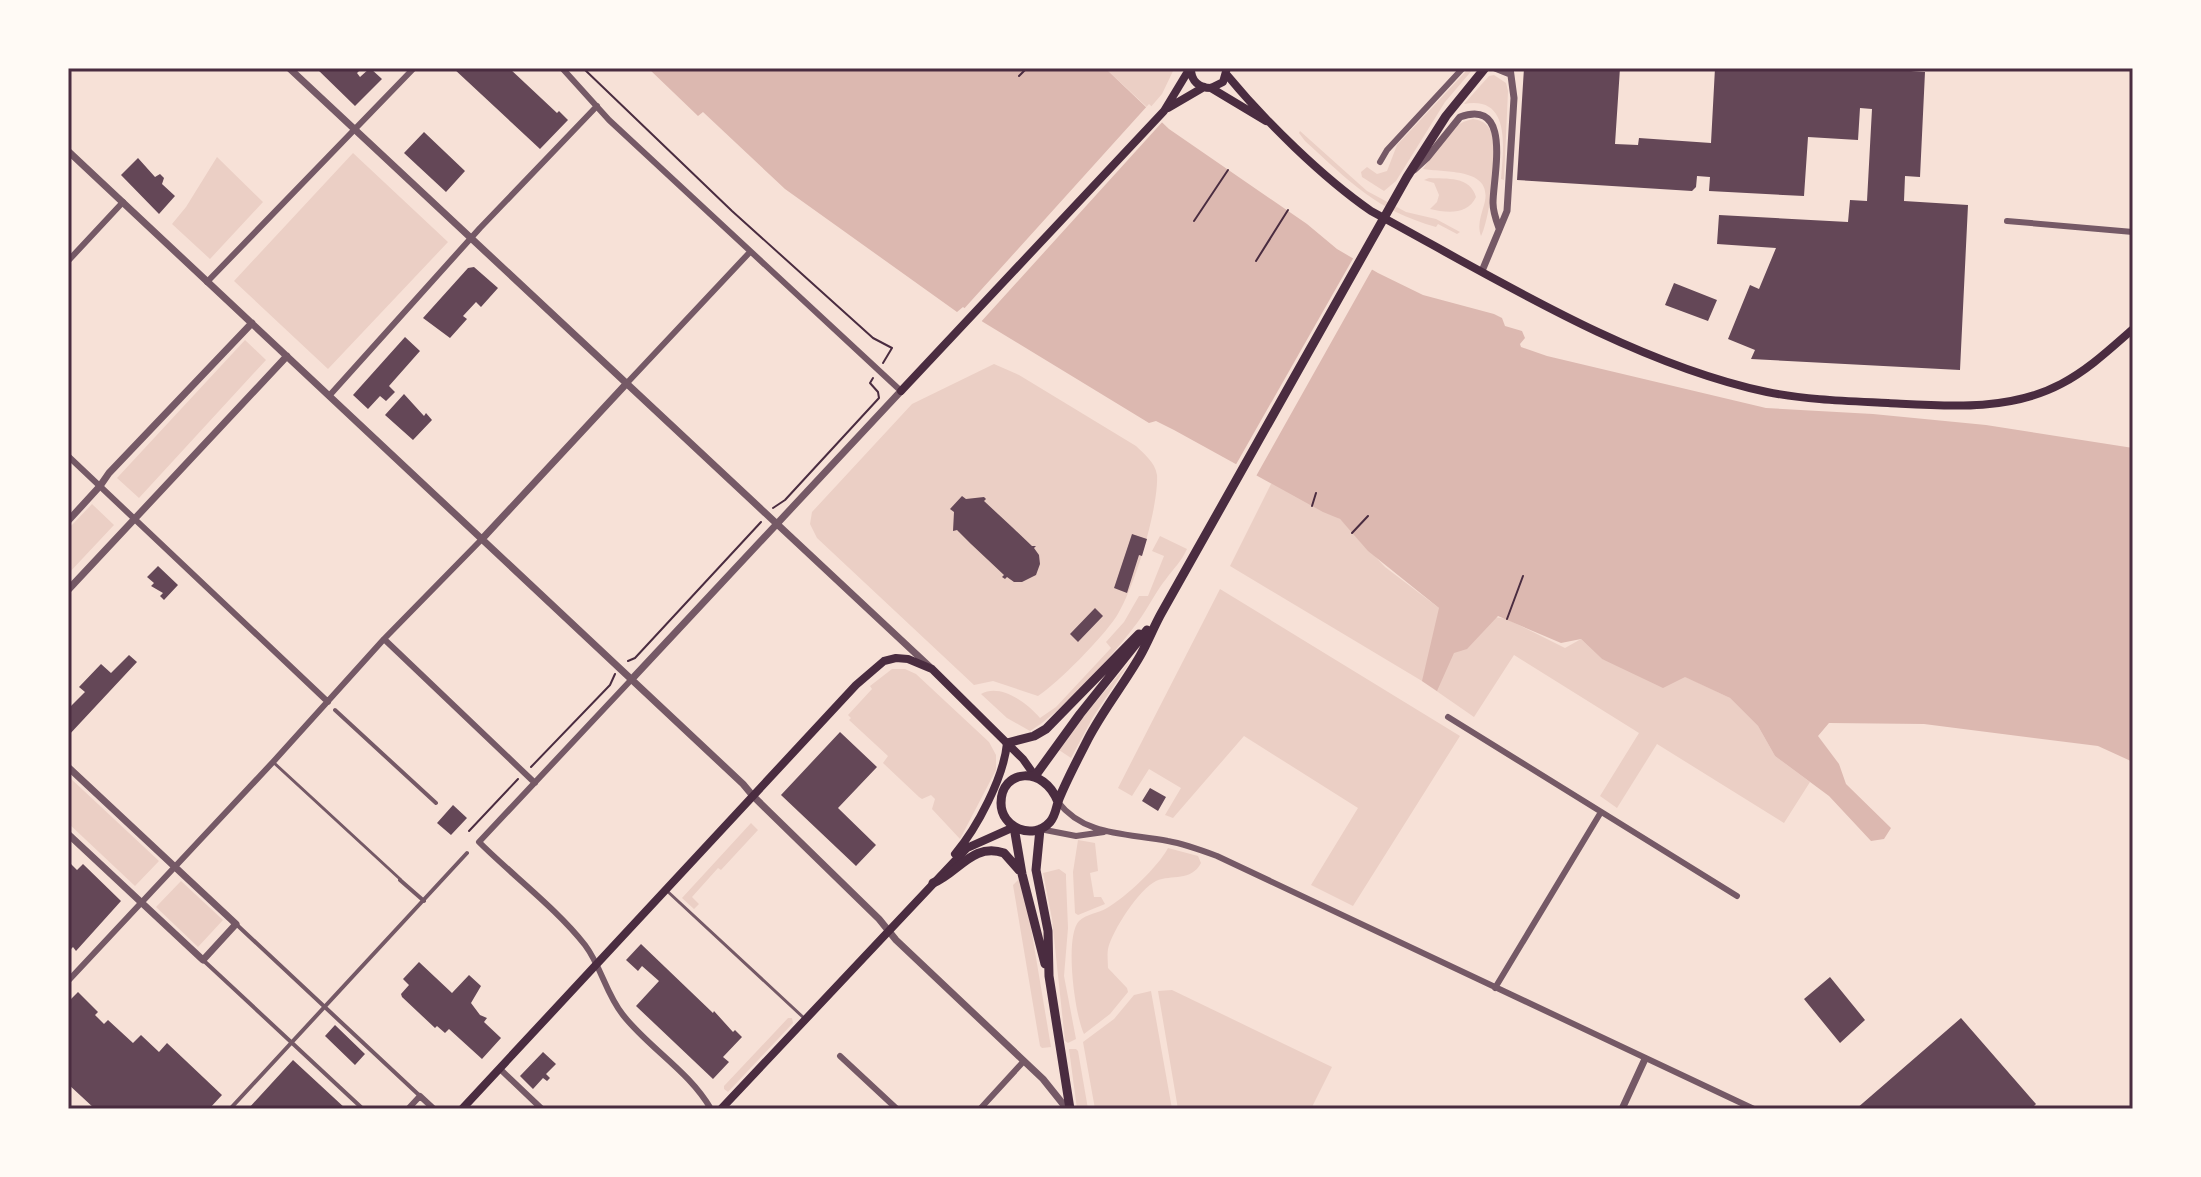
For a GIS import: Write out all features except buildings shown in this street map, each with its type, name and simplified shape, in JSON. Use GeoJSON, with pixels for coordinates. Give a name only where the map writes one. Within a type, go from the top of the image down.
{"type":"FeatureCollection","features":[{"type":"Feature","properties":{"kind":"main road"},"geometry":{"type":"LineString","coordinates":[[1190,68],[1193,79],[1270,123]]}},
{"type":"Feature","properties":{"kind":"main road"},"geometry":{"type":"LineString","coordinates":[[901,391],[1164,111],[1190,68]]}},
{"type":"Feature","properties":{"kind":"main road"},"geometry":{"type":"LineString","coordinates":[[1162,612],[1035,776],[1011,782],[1003,794],[1003,815],[1014,827],[1026,831],[1040,829],[1054,816],[1089,738],[1140,656],[1405,180],[1446,116],[1485,68]]}},
{"type":"Feature","properties":{"kind":"main road"},"geometry":{"type":"LineString","coordinates":[[1164,111],[1207,88],[1220,85],[1228,70],[1270,123],[1350,197],[1371,211],[1622,342],[1734,383],[1768,392],[1815,399],[1982,405],[2026,398],[2083,371],[2133,329]]}},
{"type":"Feature","properties":{"kind":"main road"},"geometry":{"type":"LineString","coordinates":[[1007,743],[1034,736],[1046,729],[1162,612]]}},
{"type":"Feature","properties":{"kind":"main road"},"geometry":{"type":"LineString","coordinates":[[462,1109],[856,685],[884,661],[908,659],[932,669],[1007,743],[1035,776],[1050,785],[1058,802]]}},
{"type":"Feature","properties":{"kind":"main road"},"geometry":{"type":"LineString","coordinates":[[933,883],[940,869],[969,836],[1000,772],[1007,743]]}},
{"type":"Feature","properties":{"kind":"main road"},"geometry":{"type":"LineString","coordinates":[[721,1109],[967,848],[1014,827]]}},
{"type":"Feature","properties":{"kind":"main road"},"geometry":{"type":"LineString","coordinates":[[1014,827],[1022,874],[1049,976],[1068,1109]]}},
{"type":"Feature","properties":{"kind":"main road"},"geometry":{"type":"LineString","coordinates":[[1040,829],[1036,870],[1048,931],[1049,976]]}},
{"type":"Feature","properties":{"kind":"main road"},"geometry":{"type":"LineString","coordinates":[[933,883],[948,877],[967,858],[982,851],[1004,853],[1022,874]]}},
{"type":"Feature","properties":{"kind":"street"},"geometry":{"type":"LineString","coordinates":[[289,68],[932,669]]}},
{"type":"Feature","properties":{"kind":"street"},"geometry":{"type":"LineString","coordinates":[[207,282],[414,68]]}},
{"type":"Feature","properties":{"kind":"street"},"geometry":{"type":"LineString","coordinates":[[562,68],[597,106],[750,252],[901,391],[479,842],[579,938],[597,964],[622,1014],[686,1076],[711,1109]]}},
{"type":"Feature","properties":{"kind":"street"},"geometry":{"type":"LineString","coordinates":[[1380,162],[1387,150],[1463,68]]}},
{"type":"Feature","properties":{"kind":"street"},"geometry":{"type":"LineString","coordinates":[[1482,271],[1507,211],[1514,98],[1510,71],[1485,68]]}},
{"type":"Feature","properties":{"kind":"street"},"geometry":{"type":"LineString","coordinates":[[329,396],[597,106]]}},
{"type":"Feature","properties":{"kind":"street"},"geometry":{"type":"LineString","coordinates":[[1405,180],[1460,117],[1479,114],[1488,118],[1496,132],[1493,207],[1499,228]]}},
{"type":"Feature","properties":{"kind":"street"},"geometry":{"type":"LineString","coordinates":[[68,151],[743,784],[888,931],[1043,1079],[1068,1109]]}},
{"type":"Feature","properties":{"kind":"street"},"geometry":{"type":"LineString","coordinates":[[68,261],[123,202]]}},
{"type":"Feature","properties":{"kind":"street"},"geometry":{"type":"LineString","coordinates":[[2007,221],[2133,232]]}},
{"type":"Feature","properties":{"kind":"street"},"geometry":{"type":"LineString","coordinates":[[68,981],[384,639],[482,539],[750,252]]}},
{"type":"Feature","properties":{"kind":"street"},"geometry":{"type":"LineString","coordinates":[[68,521],[109,473],[252,323]]}},
{"type":"Feature","properties":{"kind":"street"},"geometry":{"type":"LineString","coordinates":[[68,590],[287,356]]}},
{"type":"Feature","properties":{"kind":"street"},"geometry":{"type":"LineString","coordinates":[[68,456],[328,702]]}},
{"type":"Feature","properties":{"kind":"street"},"geometry":{"type":"LineString","coordinates":[[384,639],[535,783]]}},
{"type":"Feature","properties":{"kind":"street"},"geometry":{"type":"LineString","coordinates":[[335,710],[436,803]]}},
{"type":"Feature","properties":{"kind":"street"},"geometry":{"type":"LineString","coordinates":[[1448,717],[1737,896]]}},
{"type":"Feature","properties":{"kind":"street"},"geometry":{"type":"LineString","coordinates":[[68,767],[434,1109]]}},
{"type":"Feature","properties":{"kind":"street"},"geometry":{"type":"LineString","coordinates":[[1058,802],[1068,816],[1105,832]]}},
{"type":"Feature","properties":{"kind":"street"},"geometry":{"type":"LineString","coordinates":[[1495,988],[1601,812]]}},
{"type":"Feature","properties":{"kind":"street"},"geometry":{"type":"LineString","coordinates":[[1040,829],[1076,836],[1105,832],[1167,840],[1217,856],[1754,1109]]}},
{"type":"Feature","properties":{"kind":"street"},"geometry":{"type":"LineString","coordinates":[[68,834],[363,1109]]}},
{"type":"Feature","properties":{"kind":"street"},"geometry":{"type":"LineString","coordinates":[[230,1109],[467,853]]}},
{"type":"Feature","properties":{"kind":"street"},"geometry":{"type":"LineString","coordinates":[[400,880],[424,901]]}},
{"type":"Feature","properties":{"kind":"street"},"geometry":{"type":"LineString","coordinates":[[203,960],[236,924]]}},
{"type":"Feature","properties":{"kind":"street"},"geometry":{"type":"LineString","coordinates":[[840,1056],[897,1109]]}},
{"type":"Feature","properties":{"kind":"street"},"geometry":{"type":"LineString","coordinates":[[1622,1109],[1645,1059]]}},
{"type":"Feature","properties":{"kind":"street"},"geometry":{"type":"LineString","coordinates":[[980,1109],[1023,1062]]}},
{"type":"Feature","properties":{"kind":"street"},"geometry":{"type":"LineString","coordinates":[[500,1069],[542,1109]]}},
{"type":"Feature","properties":{"kind":"street"},"geometry":{"type":"LineString","coordinates":[[408,1109],[420,1096]]}},
{"type":"Feature","properties":{"kind":"lane"},"geometry":{"type":"LineString","coordinates":[[273,762],[400,880]]}},
{"type":"Feature","properties":{"kind":"lane"},"geometry":{"type":"LineString","coordinates":[[666,890],[806,1020]]}},
{"type":"Feature","properties":{"kind":"path"},"geometry":{"type":"LineString","coordinates":[[583,68],[732,211],[873,338],[892,348]]}},
{"type":"Feature","properties":{"kind":"path"},"geometry":{"type":"LineString","coordinates":[[1019,76],[1027,68]]}},
{"type":"Feature","properties":{"kind":"path"},"geometry":{"type":"LineString","coordinates":[[1194,221],[1228,170]]}},
{"type":"Feature","properties":{"kind":"path"},"geometry":{"type":"LineString","coordinates":[[1256,261],[1288,210]]}},
{"type":"Feature","properties":{"kind":"path"},"geometry":{"type":"LineString","coordinates":[[1312,506],[1316,493]]}},
{"type":"Feature","properties":{"kind":"path"},"geometry":{"type":"LineString","coordinates":[[1352,533],[1368,516]]}},
{"type":"Feature","properties":{"kind":"path"},"geometry":{"type":"LineString","coordinates":[[1507,619],[1523,576]]}},
{"type":"Feature","properties":{"kind":"path"},"geometry":{"type":"LineString","coordinates":[[469,831],[524,772],[536,764],[630,659]]}},
{"type":"Feature","properties":{"kind":"shaded area"},"geometry":{"type":"Polygon","coordinates":[[[648,68],[1105,68],[1169,129],[1307,224],[1337,249],[1423,295],[1502,318],[1505,326],[1522,331],[1525,338],[1521,347],[1547,356],[1766,408],[1986,425],[2133,448],[2133,762],[2098,746],[1924,724],[1829,723],[1818,736],[1839,764],[1846,784],[1891,828],[1884,839],[1871,841],[1829,796],[1775,756],[1758,726],[1730,698],[1685,677],[1663,688],[1602,659],[1581,639],[1561,643],[1498,616],[1467,649],[1454,653],[1437,691],[1422,681],[1439,608],[1368,551],[1340,519],[1174,430],[1156,421],[1149,423],[963,307],[957,312],[785,189],[703,112],[698,116],[648,68]]]}},
{"type":"Feature","properties":{"kind":"shaded area"},"geometry":{"type":"Polygon","coordinates":[[[1105,68],[1174,69],[1162,94],[1149,109],[1105,68]]]}},
{"type":"Feature","properties":{"kind":"shaded area"},"geometry":{"type":"Polygon","coordinates":[[[1469,68],[1474,68],[1445,102],[1396,181],[1384,191],[1362,177],[1361,172],[1367,167],[1377,174],[1387,171],[1397,145],[1469,68]]]}},
{"type":"Feature","properties":{"kind":"shaded area"},"geometry":{"type":"Polygon","coordinates":[[[1494,75],[1506,83],[1508,91],[1504,180],[1501,179],[1503,140],[1497,116],[1479,103],[1464,104],[1489,76],[1494,75]]]}},
{"type":"Feature","properties":{"kind":"shaded area"},"geometry":{"type":"Polygon","coordinates":[[[1473,119],[1489,128],[1494,150],[1490,199],[1481,236],[1479,224],[1485,193],[1482,184],[1466,174],[1423,169],[1456,126],[1473,119]]]}},
{"type":"Feature","properties":{"kind":"shaded area"},"geometry":{"type":"Polygon","coordinates":[[[1300,131],[1367,191],[1406,212],[1436,219],[1460,232],[1457,234],[1438,224],[1436,227],[1415,220],[1380,203],[1336,169],[1305,141],[1300,131]]]}},
{"type":"Feature","properties":{"kind":"shaded area"},"geometry":{"type":"Polygon","coordinates":[[[353,153],[448,242],[328,369],[234,281],[353,153]]]}},
{"type":"Feature","properties":{"kind":"shaded area"},"geometry":{"type":"Polygon","coordinates":[[[217,157],[263,202],[210,259],[172,224],[217,157]]]}},
{"type":"Feature","properties":{"kind":"shaded area"},"geometry":{"type":"Polygon","coordinates":[[[1424,180],[1463,182],[1469,185],[1476,197],[1462,210],[1430,209],[1439,195],[1434,183],[1424,180]]]}},
{"type":"Feature","properties":{"kind":"shaded area"},"geometry":{"type":"Polygon","coordinates":[[[245,340],[266,360],[139,498],[117,478],[245,340]]]}},
{"type":"Feature","properties":{"kind":"shaded area"},"geometry":{"type":"Polygon","coordinates":[[[994,364],[1019,375],[1136,446],[1152,462],[1157,475],[1150,527],[1137,569],[1116,617],[1091,648],[1038,696],[993,681],[974,685],[817,538],[810,524],[812,512],[912,404],[994,364]]]}},
{"type":"Feature","properties":{"kind":"shaded area"},"geometry":{"type":"Polygon","coordinates":[[[1272,482],[1340,519],[1385,567],[1439,608],[1507,619],[1565,648],[1581,639],[1602,659],[1684,676],[1730,698],[1758,726],[1775,756],[1810,782],[1784,823],[1657,744],[1617,808],[1600,796],[1639,733],[1514,655],[1474,717],[1422,681],[1230,566],[1272,482]]]}},
{"type":"Feature","properties":{"kind":"shaded area"},"geometry":{"type":"Polygon","coordinates":[[[92,504],[114,525],[68,574],[68,529],[92,504]]]}},
{"type":"Feature","properties":{"kind":"shaded area"},"geometry":{"type":"Polygon","coordinates":[[[1160,536],[1187,549],[1185,554],[1120,645],[1058,710],[1030,731],[1007,718],[981,694],[997,691],[1013,696],[1040,718],[1056,707],[1111,648],[1106,642],[1124,622],[1139,596],[1148,596],[1164,556],[1152,551],[1160,536]]]}},
{"type":"Feature","properties":{"kind":"shaded area"},"geometry":{"type":"Polygon","coordinates":[[[1220,589],[1460,736],[1353,906],[1311,885],[1358,808],[1244,736],[1173,818],[1165,815],[1181,788],[1149,769],[1132,796],[1118,788],[1220,589]]]}},
{"type":"Feature","properties":{"kind":"shaded area"},"geometry":{"type":"Polygon","coordinates":[[[1131,660],[1093,717],[1071,758],[1059,750],[1072,730],[1131,660]]]}},
{"type":"Feature","properties":{"kind":"shaded area"},"geometry":{"type":"Polygon","coordinates":[[[892,669],[905,669],[916,674],[989,742],[996,755],[996,770],[960,839],[932,809],[935,799],[931,795],[922,799],[919,797],[883,763],[888,756],[849,720],[848,715],[872,689],[870,686],[892,669]]]}},
{"type":"Feature","properties":{"kind":"shaded area"},"geometry":{"type":"Polygon","coordinates":[[[68,776],[159,861],[135,886],[68,823],[68,776]]]}},
{"type":"Feature","properties":{"kind":"shaded area"},"geometry":{"type":"Polygon","coordinates":[[[751,823],[758,830],[692,897],[699,904],[694,909],[682,898],[751,823]]]}},
{"type":"Feature","properties":{"kind":"shaded area"},"geometry":{"type":"Polygon","coordinates":[[[1078,840],[1095,843],[1098,871],[1090,873],[1094,897],[1101,897],[1105,904],[1078,915],[1075,913],[1073,872],[1078,840]]]}},
{"type":"Feature","properties":{"kind":"shaded area"},"geometry":{"type":"Polygon","coordinates":[[[1168,848],[1198,856],[1201,863],[1192,873],[1149,885],[1127,911],[1108,949],[1108,968],[1128,992],[1110,1014],[1084,1034],[1072,977],[1072,943],[1079,921],[1115,903],[1157,864],[1168,848]]]}},
{"type":"Feature","properties":{"kind":"shaded area"},"geometry":{"type":"Polygon","coordinates":[[[1059,869],[1066,874],[1068,928],[1064,976],[1076,1039],[1068,1043],[1065,1041],[1052,919],[1043,873],[1059,869]]]}},
{"type":"Feature","properties":{"kind":"shaded area"},"geometry":{"type":"Polygon","coordinates":[[[1019,879],[1029,916],[1051,1047],[1040,1046],[1013,885],[1019,879]]]}},
{"type":"Feature","properties":{"kind":"shaded area"},"geometry":{"type":"Polygon","coordinates":[[[181,881],[223,920],[198,947],[156,907],[181,881]]]}},
{"type":"Feature","properties":{"kind":"shaded area"},"geometry":{"type":"Polygon","coordinates":[[[1172,990],[1332,1067],[1311,1109],[1178,1109],[1158,991],[1172,990]]]}},
{"type":"Feature","properties":{"kind":"shaded area"},"geometry":{"type":"Polygon","coordinates":[[[1151,991],[1172,1109],[1095,1109],[1083,1042],[1114,1019],[1134,995],[1151,991]]]}},
{"type":"Feature","properties":{"kind":"shaded area"},"geometry":{"type":"Polygon","coordinates":[[[788,1018],[792,1018],[793,1023],[728,1092],[724,1089],[724,1086],[788,1018]]]}},
{"type":"Feature","properties":{"kind":"shaded area"},"geometry":{"type":"Polygon","coordinates":[[[1069,1049],[1078,1051],[1088,1109],[1077,1109],[1069,1049]]]}},
{"type":"Feature","properties":{"kind":"pier"},"geometry":{"type":"Polygon","coordinates":[[[1149,104],[1165,119],[979,324],[962,311],[1149,104]]]}},
{"type":"Feature","properties":{"kind":"pier"},"geometry":{"type":"Polygon","coordinates":[[[1355,255],[1374,266],[1255,478],[1234,468],[1355,255]]]}}]}
